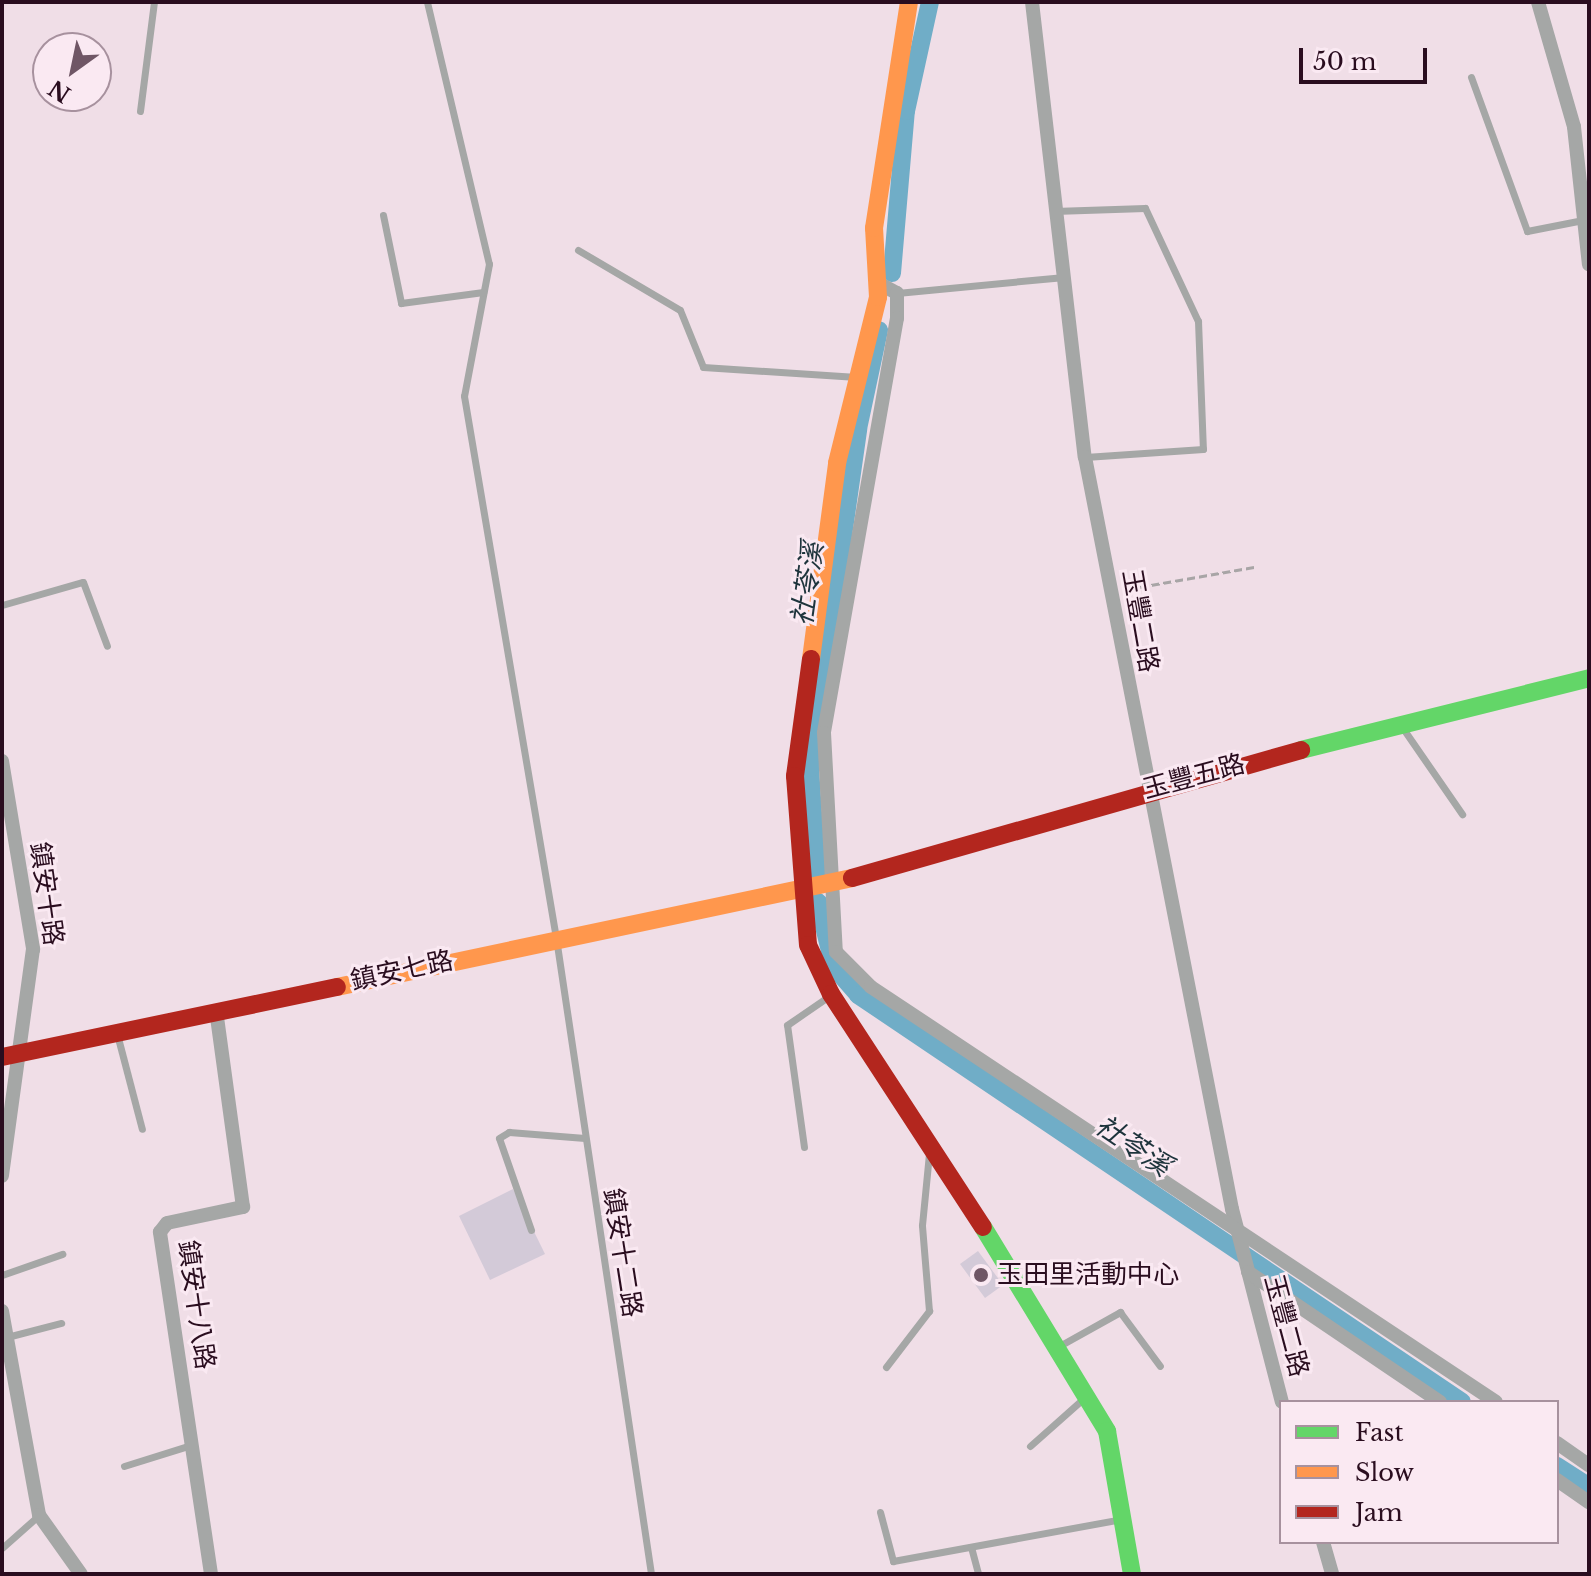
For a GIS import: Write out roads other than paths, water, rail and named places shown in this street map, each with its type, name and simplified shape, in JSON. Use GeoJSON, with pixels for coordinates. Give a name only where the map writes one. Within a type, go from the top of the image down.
{"type":"FeatureCollection","features":[{"type":"Feature","properties":{"kind":"street"},"geometry":{"type":"LineString","coordinates":[[909,2],[882,153],[878,283],[837,463],[807,661],[795,776],[808,945],[831,994],[1058,1347],[1107,1431],[1132,1574]]}},
{"type":"Feature","properties":{"kind":"street","name":"玉豐二路"},"geometry":{"type":"LineString","coordinates":[[1032,2],[1085,457],[1146,789],[1236,1226],[1281,1400]]}},
{"type":"Feature","properties":{"kind":"street"},"geometry":{"type":"LineString","coordinates":[[1538,2],[1574,127],[1589,264]]}},
{"type":"Feature","properties":{"kind":"street"},"geometry":{"type":"LineString","coordinates":[[878,283],[897,293],[824,733],[836,952],[871,987],[1236,1226],[1493,1400]]}},
{"type":"Feature","properties":{"kind":"street","name":"玉豐五路"},"geometry":{"type":"LineString","coordinates":[[802,890],[830,885],[1146,789],[1399,723],[1589,678]]}},
{"type":"Feature","properties":{"kind":"street","name":"鎮安十路"},"geometry":{"type":"LineString","coordinates":[[2,761],[33,949],[10,1055],[2,1176]]}},
{"type":"Feature","properties":{"kind":"street","name":"鎮安七路"},"geometry":{"type":"LineString","coordinates":[[10,1055],[556,938],[802,890]]}},
{"type":"Feature","properties":{"kind":"street","name":"鎮安十八路"},"geometry":{"type":"LineString","coordinates":[[211,1574],[160,1232],[167,1223],[243,1207],[216,1011]]}},
{"type":"Feature","properties":{"kind":"street"},"geometry":{"type":"LineString","coordinates":[[1246,1267],[1437,1400]]}},
{"type":"Feature","properties":{"kind":"street"},"geometry":{"type":"LineString","coordinates":[[2,1311],[39,1515],[81,1574]]}},
{"type":"Feature","properties":{"kind":"street"},"geometry":{"type":"LineString","coordinates":[[1559,1444],[1589,1465]]}},
{"type":"Feature","properties":{"kind":"street"},"geometry":{"type":"LineString","coordinates":[[1559,1481],[1589,1502]]}},
{"type":"Feature","properties":{"kind":"street"},"geometry":{"type":"LineString","coordinates":[[1324,1544],[1332,1574]]}},
{"type":"Feature","properties":{"kind":"lane"},"geometry":{"type":"LineString","coordinates":[[140,111],[154,2]]}},
{"type":"Feature","properties":{"kind":"lane","name":"鎮安十二路"},"geometry":{"type":"LineString","coordinates":[[427,2],[489,264],[464,396],[556,938],[651,1574]]}},
{"type":"Feature","properties":{"kind":"lane"},"geometry":{"type":"LineString","coordinates":[[1471,77],[1527,231],[1584,219]]}},
{"type":"Feature","properties":{"kind":"lane"},"geometry":{"type":"LineString","coordinates":[[1054,211],[1145,208],[1198,321],[1203,449],[1085,457]]}},
{"type":"Feature","properties":{"kind":"lane"},"geometry":{"type":"LineString","coordinates":[[383,215],[401,303],[483,292]]}},
{"type":"Feature","properties":{"kind":"lane"},"geometry":{"type":"LineString","coordinates":[[578,250],[680,310],[703,367],[859,377]]}},
{"type":"Feature","properties":{"kind":"lane"},"geometry":{"type":"LineString","coordinates":[[897,293],[1064,277]]}},
{"type":"Feature","properties":{"kind":"lane"},"geometry":{"type":"LineString","coordinates":[[2,605],[83,582],[107,646]]}},
{"type":"Feature","properties":{"kind":"lane"},"geometry":{"type":"LineString","coordinates":[[1399,723],[1462,814]]}},
{"type":"Feature","properties":{"kind":"lane"},"geometry":{"type":"LineString","coordinates":[[804,1147],[787,1025],[831,994]]}},
{"type":"Feature","properties":{"kind":"lane"},"geometry":{"type":"LineString","coordinates":[[116,1032],[142,1129]]}},
{"type":"Feature","properties":{"kind":"lane"},"geometry":{"type":"LineString","coordinates":[[531,1230],[499,1138],[509,1132],[585,1138]]}},
{"type":"Feature","properties":{"kind":"lane"},"geometry":{"type":"LineString","coordinates":[[886,1367],[929,1311],[922,1225],[930,1145]]}},
{"type":"Feature","properties":{"kind":"lane"},"geometry":{"type":"LineString","coordinates":[[2,1275],[62,1254]]}},
{"type":"Feature","properties":{"kind":"lane"},"geometry":{"type":"LineString","coordinates":[[1058,1347],[1120,1312],[1160,1366]]}},
{"type":"Feature","properties":{"kind":"lane"},"geometry":{"type":"LineString","coordinates":[[7,1337],[61,1323]]}},
{"type":"Feature","properties":{"kind":"lane"},"geometry":{"type":"LineString","coordinates":[[1030,1446],[1087,1396]]}},
{"type":"Feature","properties":{"kind":"lane"},"geometry":{"type":"LineString","coordinates":[[124,1466],[192,1445]]}},
{"type":"Feature","properties":{"kind":"lane"},"geometry":{"type":"LineString","coordinates":[[880,1512],[893,1561],[1123,1518]]}},
{"type":"Feature","properties":{"kind":"lane"},"geometry":{"type":"LineString","coordinates":[[2,1548],[39,1515]]}},
{"type":"Feature","properties":{"kind":"lane"},"geometry":{"type":"LineString","coordinates":[[971,1547],[978,1574]]}},
{"type":"Feature","properties":{"kind":"waterway","name":"社苓溪"},"geometry":{"type":"LineString","coordinates":[[892,273],[906,111],[930,2]]}},
{"type":"Feature","properties":{"kind":"waterway","name":"社苓溪"},"geometry":{"type":"LineString","coordinates":[[817,873],[810,768],[858,429],[879,330]]}},
{"type":"Feature","properties":{"kind":"waterway","name":"社苓溪"},"geometry":{"type":"LineString","coordinates":[[818,902],[834,967],[858,995],[1459,1400]]}},
{"type":"Feature","properties":{"kind":"waterway","name":"社苓溪"},"geometry":{"type":"LineString","coordinates":[[1559,1467],[1589,1487]]}},
{"type":"Feature","properties":{"kind":"place","name":"玉田里活動中心"},"geometry":{"type":"Point","coordinates":[981,1275]}}]}
